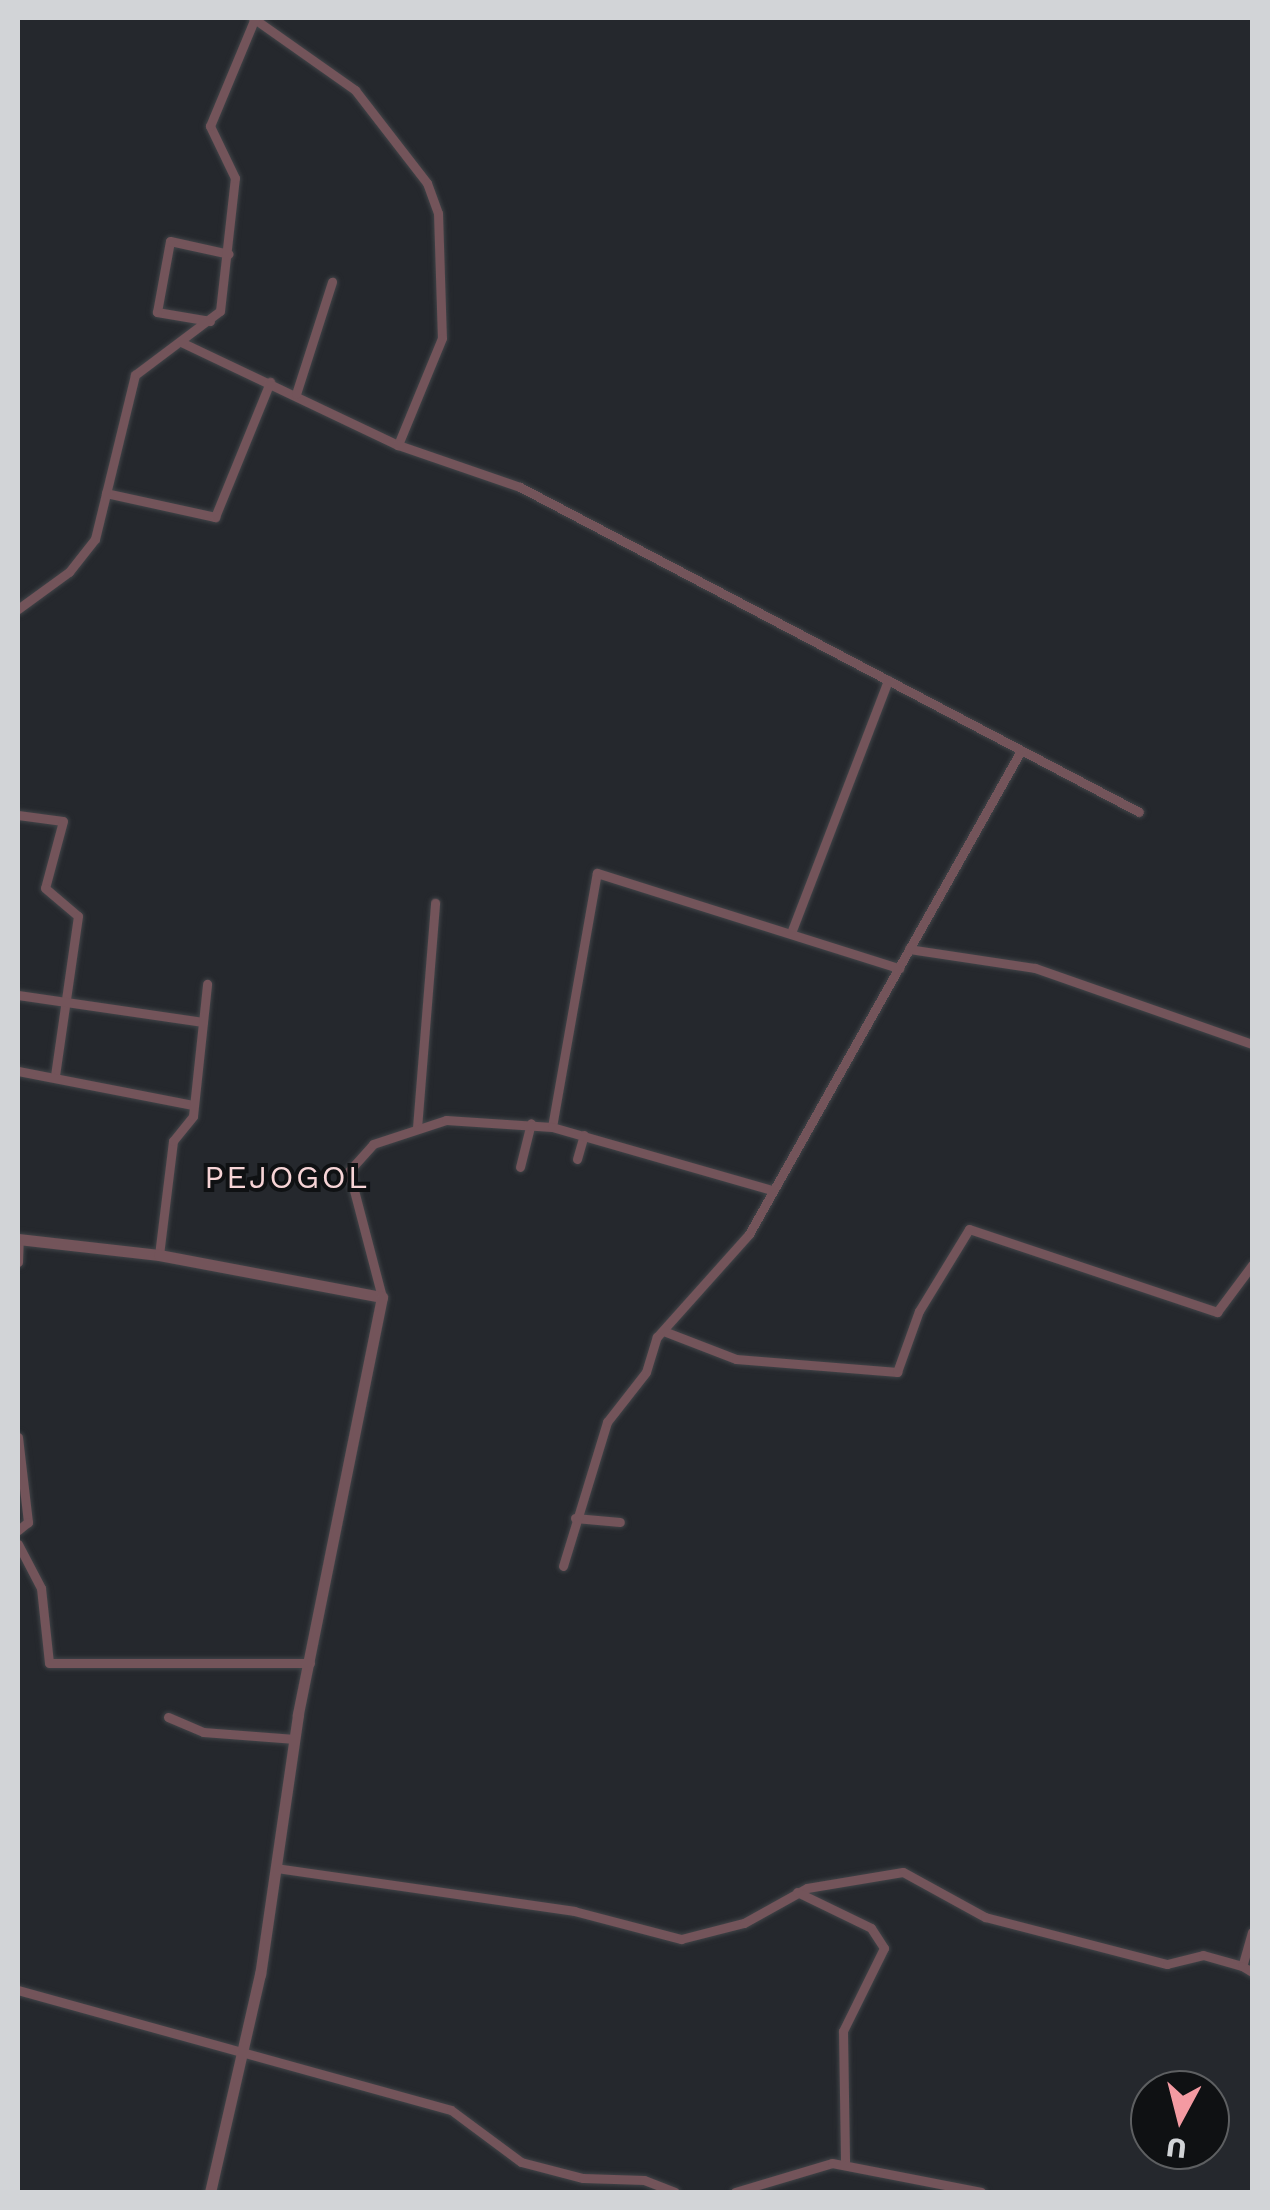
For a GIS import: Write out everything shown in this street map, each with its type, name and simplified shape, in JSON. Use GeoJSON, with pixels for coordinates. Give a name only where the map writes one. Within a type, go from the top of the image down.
{"type":"FeatureCollection","features":[{"type":"Feature","properties":{"kind":"street"},"geometry":{"type":"LineString","coordinates":[[18,609],[86,553],[106,493],[135,374],[210,321],[222,303],[230,254],[234,169],[210,126],[254,18],[355,90],[427,183],[438,213],[442,338],[398,445]]}},
{"type":"Feature","properties":{"kind":"street"},"geometry":{"type":"LineString","coordinates":[[210,321],[158,312],[170,241],[230,254]]}},
{"type":"Feature","properties":{"kind":"street"},"geometry":{"type":"LineString","coordinates":[[296,394],[332,282]]}},
{"type":"Feature","properties":{"kind":"street"},"geometry":{"type":"LineString","coordinates":[[183,343],[398,445],[520,487],[888,680],[1019,754],[1139,812]]}},
{"type":"Feature","properties":{"kind":"street"},"geometry":{"type":"LineString","coordinates":[[106,493],[215,517],[270,382]]}},
{"type":"Feature","properties":{"kind":"street"},"geometry":{"type":"LineString","coordinates":[[790,933],[888,680]]}},
{"type":"Feature","properties":{"kind":"street"},"geometry":{"type":"LineString","coordinates":[[563,1566],[607,1422],[666,1332],[749,1234],[1019,754]]}},
{"type":"Feature","properties":{"kind":"street"},"geometry":{"type":"LineString","coordinates":[[18,815],[63,820],[44,880],[78,916],[55,1075]]}},
{"type":"Feature","properties":{"kind":"street"},"geometry":{"type":"LineString","coordinates":[[552,1127],[597,873],[899,968]]}},
{"type":"Feature","properties":{"kind":"street"},"geometry":{"type":"LineString","coordinates":[[417,1128],[435,903]]}},
{"type":"Feature","properties":{"kind":"street"},"geometry":{"type":"LineString","coordinates":[[909,949],[1035,968],[1252,1044]]}},
{"type":"Feature","properties":{"kind":"street"},"geometry":{"type":"LineString","coordinates":[[159,1254],[173,1141],[193,1105],[207,984]]}},
{"type":"Feature","properties":{"kind":"street"},"geometry":{"type":"LineString","coordinates":[[18,995],[203,1022]]}},
{"type":"Feature","properties":{"kind":"street"},"geometry":{"type":"LineString","coordinates":[[18,1071],[55,1075],[193,1105]]}},
{"type":"Feature","properties":{"kind":"street"},"geometry":{"type":"LineString","coordinates":[[210,2192],[244,2054],[294,1739],[382,1297],[349,1171],[373,1144],[417,1128],[469,1118],[531,1122],[772,1190]]}},
{"type":"Feature","properties":{"kind":"street"},"geometry":{"type":"LineString","coordinates":[[520,1168],[531,1122]]}},
{"type":"Feature","properties":{"kind":"street"},"geometry":{"type":"LineString","coordinates":[[577,1159],[584,1135]]}},
{"type":"Feature","properties":{"kind":"street"},"geometry":{"type":"LineString","coordinates":[[666,1332],[736,1358],[897,1372],[919,1311],[969,1228],[1217,1312],[1252,1265]]}},
{"type":"Feature","properties":{"kind":"street"},"geometry":{"type":"LineString","coordinates":[[18,1262],[18,1239],[159,1254],[382,1297]]}},
{"type":"Feature","properties":{"kind":"street"},"geometry":{"type":"LineString","coordinates":[[18,1437],[28,1522],[18,1530]]}},
{"type":"Feature","properties":{"kind":"street"},"geometry":{"type":"LineString","coordinates":[[575,1518],[620,1522]]}},
{"type":"Feature","properties":{"kind":"street"},"geometry":{"type":"LineString","coordinates":[[18,1544],[42,1588],[49,1663],[310,1664]]}},
{"type":"Feature","properties":{"kind":"street"},"geometry":{"type":"LineString","coordinates":[[168,1718],[203,1732],[294,1739]]}},
{"type":"Feature","properties":{"kind":"street"},"geometry":{"type":"LineString","coordinates":[[276,1868],[574,1911],[681,1939],[744,1923],[797,1892],[907,1872],[985,1918],[1167,1964],[1203,1955],[1252,1972]]}},
{"type":"Feature","properties":{"kind":"street"},"geometry":{"type":"LineString","coordinates":[[797,1892],[872,1928],[884,1948],[844,2031],[845,2165]]}},
{"type":"Feature","properties":{"kind":"street"},"geometry":{"type":"LineString","coordinates":[[1242,1966],[1252,1932]]}},
{"type":"Feature","properties":{"kind":"street"},"geometry":{"type":"LineString","coordinates":[[18,1990],[451,2110],[520,2162],[583,2178],[644,2180],[675,2192]]}},
{"type":"Feature","properties":{"kind":"street"},"geometry":{"type":"LineString","coordinates":[[735,2192],[845,2165],[981,2192]]}},
{"type":"Feature","properties":{"kind":"district","name":"PEJOGOL"},"geometry":{"type":"Point","coordinates":[287,1177]}}]}
